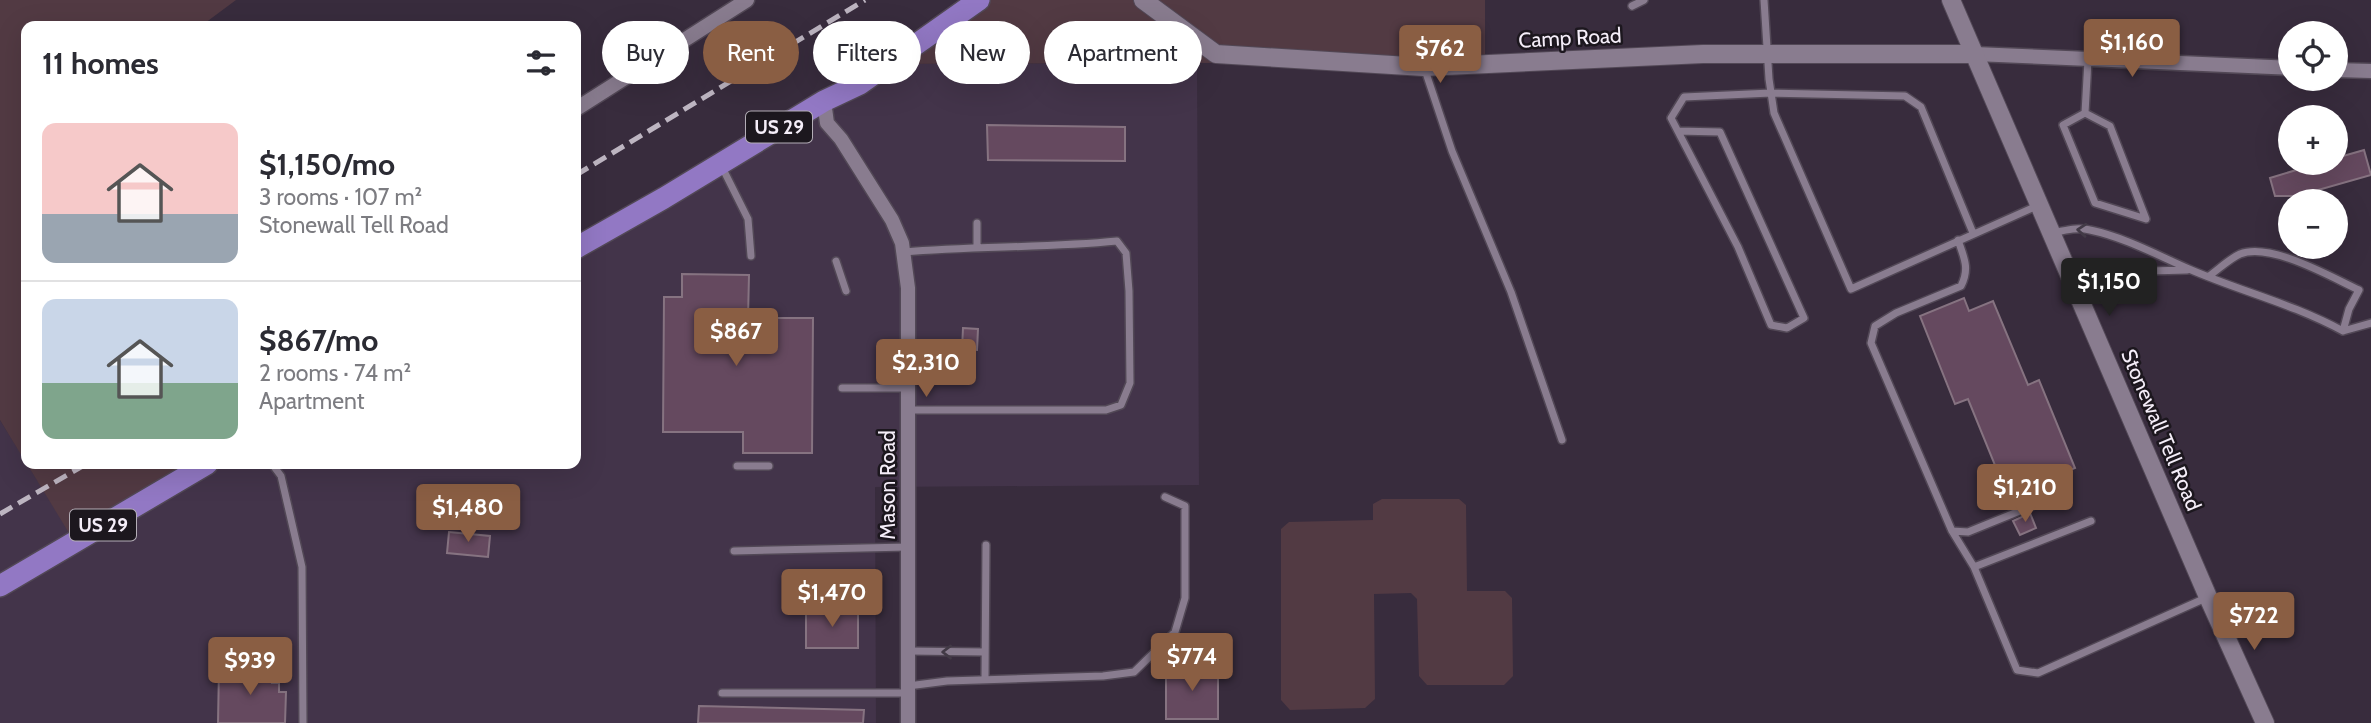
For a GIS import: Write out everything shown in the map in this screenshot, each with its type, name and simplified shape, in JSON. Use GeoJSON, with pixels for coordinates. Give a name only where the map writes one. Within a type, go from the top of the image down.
{"type":"FeatureCollection","features":[{"type":"Feature","properties":{"kind":"main road","name":"US 29"},"geometry":{"type":"LineString","coordinates":[[581,245],[824,101],[860,85],[979,0]]}},
{"type":"Feature","properties":{"kind":"main road","name":"US 29"},"geometry":{"type":"LineString","coordinates":[[0,586],[199,469]]}},
{"type":"Feature","properties":{"kind":"street"},"geometry":{"type":"LineString","coordinates":[[581,106],[747,0]]}},
{"type":"Feature","properties":{"kind":"street","name":"Camp Road"},"geometry":{"type":"LineString","coordinates":[[1143,0],[1216,54],[1424,67],[1703,54],[1975,54]]}},
{"type":"Feature","properties":{"kind":"street","name":"Stonewall Tell Road"},"geometry":{"type":"LineString","coordinates":[[1951,0],[2265,723]]}},
{"type":"Feature","properties":{"kind":"street"},"geometry":{"type":"LineString","coordinates":[[1975,54],[2278,67]]}},
{"type":"Feature","properties":{"kind":"street"},"geometry":{"type":"LineString","coordinates":[[2348,70],[2371,71]]}},
{"type":"Feature","properties":{"kind":"street","name":"Mason Road"},"geometry":{"type":"LineString","coordinates":[[824,101],[827,123],[841,139],[892,220],[903,252],[908,288],[908,723]]}},
{"type":"Feature","properties":{"kind":"lane"},"geometry":{"type":"LineString","coordinates":[[1632,6],[1644,0]]}},
{"type":"Feature","properties":{"kind":"lane"},"geometry":{"type":"LineString","coordinates":[[1764,0],[1766,54],[1774,113],[1851,289],[2040,204]]}},
{"type":"Feature","properties":{"kind":"lane"},"geometry":{"type":"LineString","coordinates":[[2085,113],[2088,60]]}},
{"type":"Feature","properties":{"kind":"lane"},"geometry":{"type":"LineString","coordinates":[[1424,67],[1452,151],[1511,292],[1562,440]]}},
{"type":"Feature","properties":{"kind":"lane"},"geometry":{"type":"LineString","coordinates":[[1678,131],[1720,132],[1804,318],[1787,328],[1771,325],[1738,247],[1671,118],[1684,97],[1771,93],[1905,96],[1921,107],[1973,233]]}},
{"type":"Feature","properties":{"kind":"lane"},"geometry":{"type":"LineString","coordinates":[[2085,113],[2110,126],[2146,219],[2095,203],[2063,125],[2085,113]]}},
{"type":"Feature","properties":{"kind":"lane"},"geometry":{"type":"LineString","coordinates":[[720,164],[748,219],[751,256]]}},
{"type":"Feature","properties":{"kind":"lane"},"geometry":{"type":"LineString","coordinates":[[977,223],[977,247]]}},
{"type":"Feature","properties":{"kind":"lane"},"geometry":{"type":"LineString","coordinates":[[2052,233],[2074,228],[2091,230],[2309,313],[2343,331],[2371,323]]}},
{"type":"Feature","properties":{"kind":"lane"},"geometry":{"type":"LineString","coordinates":[[1958,240],[1967,275],[1961,286],[1896,313],[1875,326],[1871,343],[1952,531],[1973,567],[2017,670],[2038,673],[2208,597]]}},
{"type":"Feature","properties":{"kind":"lane"},"geometry":{"type":"LineString","coordinates":[[903,252],[977,247],[1069,246],[1117,241],[1126,253],[1129,291],[1130,383],[1121,405],[1106,410],[909,410]]}},
{"type":"Feature","properties":{"kind":"lane"},"geometry":{"type":"LineString","coordinates":[[2209,276],[2242,253],[2262,252],[2291,259],[2359,290],[2349,309],[2343,331]]}},
{"type":"Feature","properties":{"kind":"lane"},"geometry":{"type":"LineString","coordinates":[[836,261],[845,291]]}},
{"type":"Feature","properties":{"kind":"lane"},"geometry":{"type":"LineString","coordinates":[[2074,284],[2112,272],[2191,270]]}},
{"type":"Feature","properties":{"kind":"lane"},"geometry":{"type":"LineString","coordinates":[[842,388],[909,388]]}},
{"type":"Feature","properties":{"kind":"lane"},"geometry":{"type":"LineString","coordinates":[[737,466],[769,466]]}},
{"type":"Feature","properties":{"kind":"lane"},"geometry":{"type":"LineString","coordinates":[[276,469],[281,476],[302,567],[303,723]]}},
{"type":"Feature","properties":{"kind":"lane"},"geometry":{"type":"LineString","coordinates":[[1952,531],[1968,532],[2059,495]]}},
{"type":"Feature","properties":{"kind":"lane"},"geometry":{"type":"LineString","coordinates":[[722,693],[908,690],[947,681],[1134,673],[1175,632],[1185,598],[1185,506],[1165,497]]}},
{"type":"Feature","properties":{"kind":"lane"},"geometry":{"type":"LineString","coordinates":[[1973,567],[2091,521]]}},
{"type":"Feature","properties":{"kind":"lane"},"geometry":{"type":"LineString","coordinates":[[985,680],[986,545]]}},
{"type":"Feature","properties":{"kind":"lane"},"geometry":{"type":"LineString","coordinates":[[734,551],[909,547]]}},
{"type":"Feature","properties":{"kind":"lane"},"geometry":{"type":"LineString","coordinates":[[908,651],[985,652]]}},
{"type":"Feature","properties":{"kind":"shaded area"},"geometry":{"type":"Polygon","coordinates":[[[0,0],[236,0],[208,21],[21,21],[21,455],[0,420],[0,0]]]}},
{"type":"Feature","properties":{"kind":"shaded area"},"geometry":{"type":"Polygon","coordinates":[[[967,0],[1485,0],[1485,62],[1202,63],[1202,21],[1044,21],[1044,63],[1030,63],[1030,21],[936,21],[967,0]]]}},
{"type":"Feature","properties":{"kind":"shaded area"},"geometry":{"type":"Polygon","coordinates":[[[935,22],[935,64],[921,64],[921,31],[935,22]]]}},
{"type":"Feature","properties":{"kind":"shaded area"},"geometry":{"type":"Polygon","coordinates":[[[1044,63],[1044,84],[1197,84],[1199,485],[875,487],[876,723],[0,723],[0,420],[21,454],[21,469],[30,469],[73,538],[191,469],[581,469],[581,243],[840,84],[921,84],[921,64],[935,64],[935,84],[1030,84],[1030,64],[1044,63]]]}},
{"type":"Feature","properties":{"kind":"shaded area"},"geometry":{"type":"Polygon","coordinates":[[[30,469],[191,469],[72,538],[30,469]]]}},
{"type":"Feature","properties":{"kind":"shaded area"},"geometry":{"type":"Polygon","coordinates":[[[1382,499],[1459,499],[1466,505],[1467,591],[1505,591],[1512,598],[1513,676],[1504,685],[1427,685],[1419,676],[1417,599],[1411,593],[1374,594],[1375,699],[1365,708],[1290,710],[1281,700],[1281,529],[1289,522],[1373,520],[1373,504],[1382,499]]]}},
{"type":"Feature","properties":{"kind":"building"},"geometry":{"type":"Polygon","coordinates":[[[987,125],[1125,127],[1125,161],[988,160],[987,125]]]}},
{"type":"Feature","properties":{"kind":"building"},"geometry":{"type":"Polygon","coordinates":[[[2364,150],[2371,175],[2322,189],[2278,189],[2278,196],[2275,196],[2270,178],[2280,175],[2348,175],[2348,155],[2364,150]]]}},
{"type":"Feature","properties":{"kind":"building"},"geometry":{"type":"Polygon","coordinates":[[[682,274],[749,275],[748,318],[813,318],[812,453],[743,453],[743,432],[663,432],[664,297],[682,297],[682,274]]]}},
{"type":"Feature","properties":{"kind":"building"},"geometry":{"type":"Polygon","coordinates":[[[1964,298],[1969,311],[1993,301],[2028,385],[2039,380],[2075,468],[2030,487],[2024,471],[2001,480],[1968,399],[1955,404],[1920,316],[1964,298]]]}},
{"type":"Feature","properties":{"kind":"building"},"geometry":{"type":"Polygon","coordinates":[[[963,328],[978,329],[977,350],[962,349],[963,328]]]}},
{"type":"Feature","properties":{"kind":"building"},"geometry":{"type":"Polygon","coordinates":[[[2030,513],[2036,528],[2020,535],[2013,521],[2030,513]]]}},
{"type":"Feature","properties":{"kind":"building"},"geometry":{"type":"Polygon","coordinates":[[[449,532],[490,536],[488,557],[447,553],[449,532]]]}},
{"type":"Feature","properties":{"kind":"building"},"geometry":{"type":"Polygon","coordinates":[[[806,610],[858,610],[858,648],[806,648],[806,610]]]}},
{"type":"Feature","properties":{"kind":"building"},"geometry":{"type":"Polygon","coordinates":[[[1166,667],[1218,667],[1218,719],[1166,719],[1166,667]]]}},
{"type":"Feature","properties":{"kind":"building"},"geometry":{"type":"Polygon","coordinates":[[[219,668],[272,669],[272,683],[279,683],[279,692],[286,692],[285,723],[218,723],[219,668]]]}},
{"type":"Feature","properties":{"kind":"building"},"geometry":{"type":"Polygon","coordinates":[[[699,706],[864,710],[863,723],[698,723],[699,706]]]}},
{"type":"Feature","properties":{"kind":"railway"},"geometry":{"type":"LineString","coordinates":[[581,172],[865,0]]}},
{"type":"Feature","properties":{"kind":"railway"},"geometry":{"type":"LineString","coordinates":[[0,514],[77,469]]}}]}
